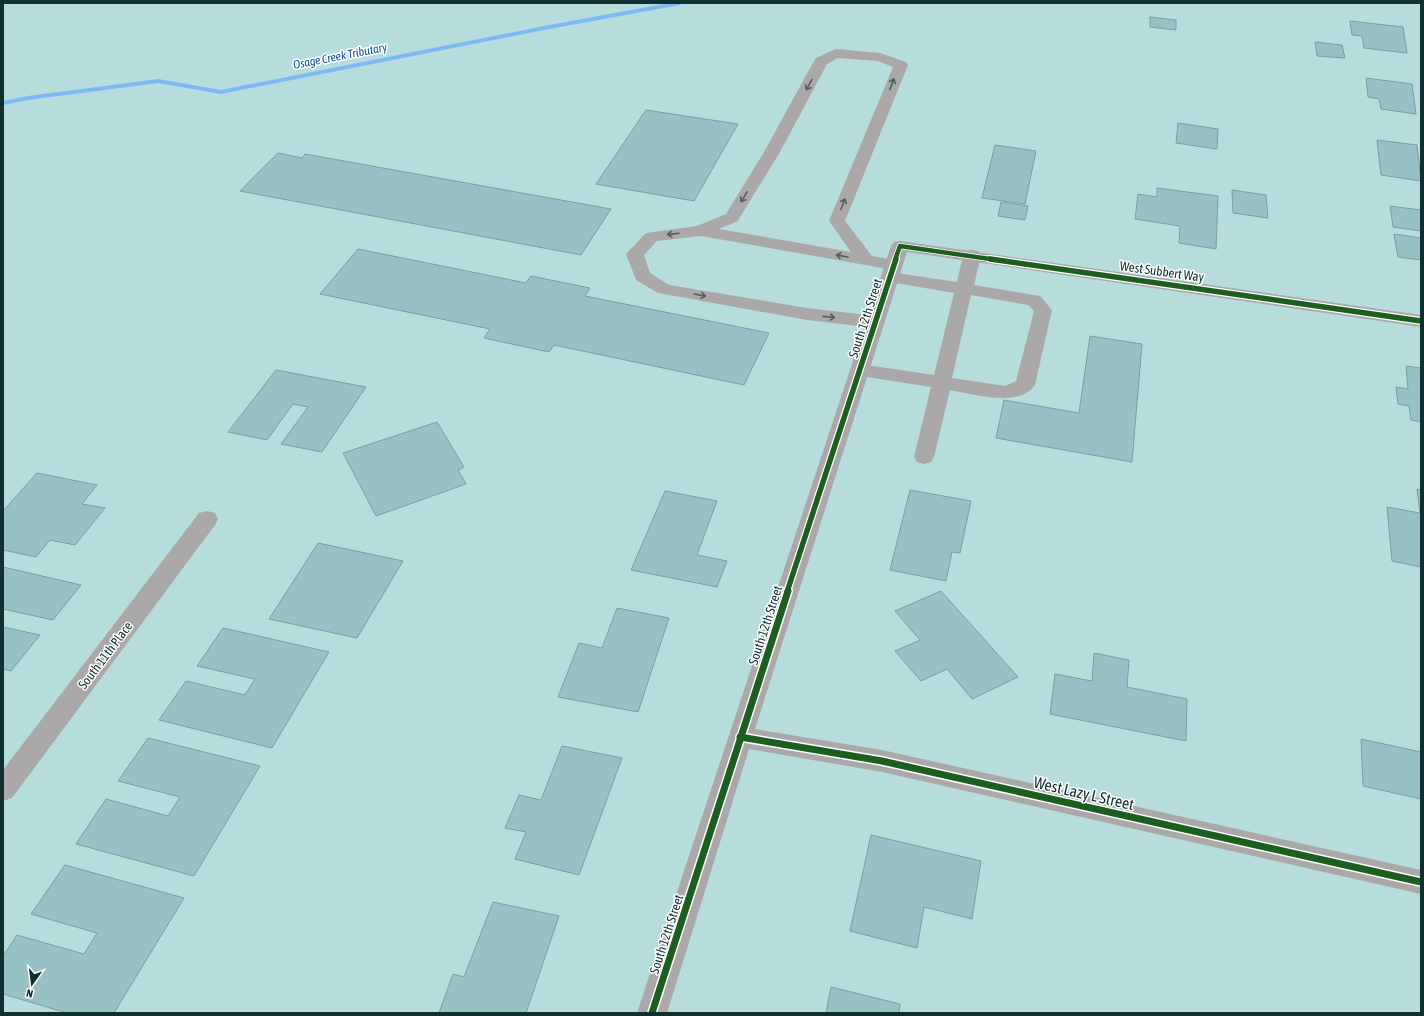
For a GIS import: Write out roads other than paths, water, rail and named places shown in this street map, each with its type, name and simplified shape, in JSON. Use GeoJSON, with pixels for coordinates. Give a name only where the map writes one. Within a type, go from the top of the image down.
{"type":"FeatureCollection","features":[{"type":"Feature","properties":{"kind":"street","name":"West Subbert Way"},"geometry":{"type":"LineString","coordinates":[[895,263],[972,255],[1421,321]]}},
{"type":"Feature","properties":{"kind":"street","name":"South 12th Street"},"geometry":{"type":"LineString","coordinates":[[652,1013],[740,737],[895,263]]}},
{"type":"Feature","properties":{"kind":"street","name":"South 11th Place"},"geometry":{"type":"LineString","coordinates":[[3,790],[207,519]]}},
{"type":"Feature","properties":{"kind":"street","name":"West Lazy L Street"},"geometry":{"type":"LineString","coordinates":[[740,737],[882,761],[1421,882]]}},
{"type":"Feature","properties":{"kind":"lane"},"geometry":{"type":"LineString","coordinates":[[701,231],[732,217],[772,152],[821,61],[836,53],[880,57],[901,65],[837,221],[866,260]]}},
{"type":"Feature","properties":{"kind":"lane"},"geometry":{"type":"LineString","coordinates":[[860,370],[941,384],[1007,393],[1025,385],[1043,310],[1034,300],[964,288],[895,263],[866,260],[701,231],[652,237],[635,254],[642,276],[664,288],[807,314],[876,322]]}},
{"type":"Feature","properties":{"kind":"lane"},"geometry":{"type":"LineString","coordinates":[[924,457],[972,255]]}},
{"type":"Feature","properties":{"kind":"waterway","name":"Osage Creek Tributary"},"geometry":{"type":"LineString","coordinates":[[3,103],[28,98],[158,81],[221,92],[544,28],[680,3]]}}]}
